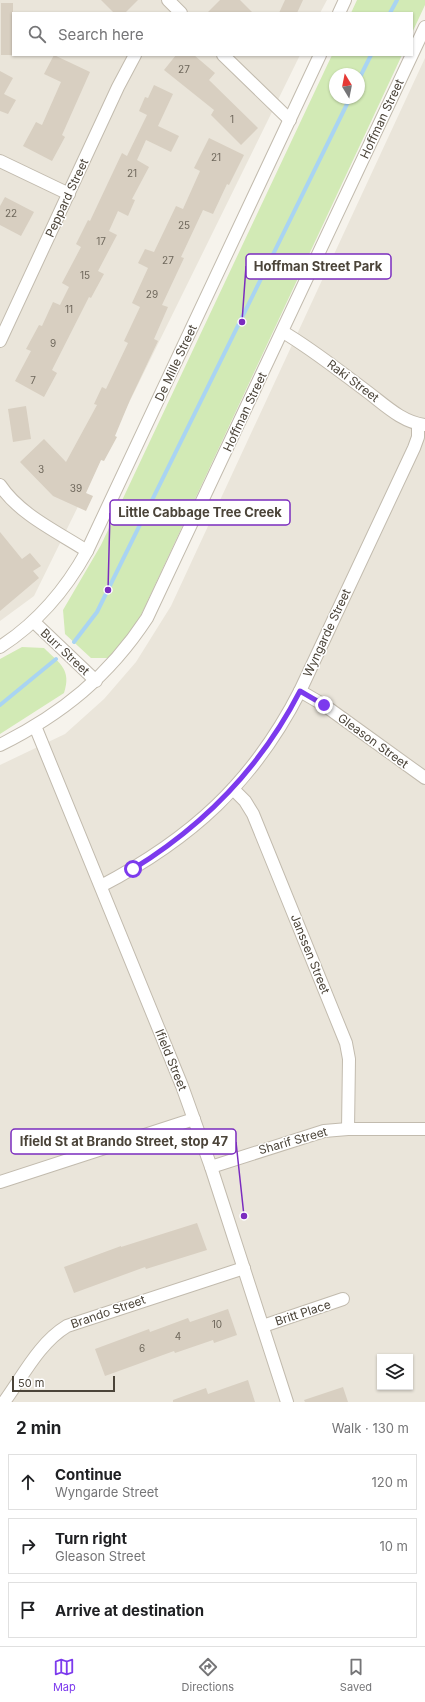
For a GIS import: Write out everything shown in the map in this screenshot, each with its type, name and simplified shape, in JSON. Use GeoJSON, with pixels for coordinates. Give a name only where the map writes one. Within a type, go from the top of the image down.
{"type":"FeatureCollection","features":[{"type":"Feature","properties":{"kind":"street"},"geometry":{"type":"LineString","coordinates":[[168,0],[178,12]]}},
{"type":"Feature","properties":{"kind":"street"},"geometry":{"type":"LineString","coordinates":[[339,12],[345,0]]}},
{"type":"Feature","properties":{"kind":"street","name":"Hoffman Street"},"geometry":{"type":"LineString","coordinates":[[413,54],[425,28]]}},
{"type":"Feature","properties":{"kind":"street","name":"Peppard Street"},"geometry":{"type":"LineString","coordinates":[[0,341],[4,322],[69,194],[124,73],[134,56]]}},
{"type":"Feature","properties":{"kind":"street"},"geometry":{"type":"LineString","coordinates":[[224,56],[290,120]]}},
{"type":"Feature","properties":{"kind":"street","name":"De Mille Street"},"geometry":{"type":"LineString","coordinates":[[0,647],[34,622],[65,588],[87,552],[320,56]]}},
{"type":"Feature","properties":{"kind":"street","name":"Hoffman Street"},"geometry":{"type":"LineString","coordinates":[[0,745],[35,726],[76,699],[96,681],[133,640],[147,618],[412,56]]}},
{"type":"Feature","properties":{"kind":"street"},"geometry":{"type":"LineString","coordinates":[[0,160],[69,194]]}},
{"type":"Feature","properties":{"kind":"street","name":"Raki Street"},"geometry":{"type":"LineString","coordinates":[[283,332],[307,347],[395,413],[412,423],[422,425]]}},
{"type":"Feature","properties":{"kind":"street","name":"Wyngarde Street"},"geometry":{"type":"LineString","coordinates":[[101,886],[133,869],[170,845],[213,809],[233,789],[254,763],[284,720],[300,691],[414,448],[422,425]]}},
{"type":"Feature","properties":{"kind":"street"},"geometry":{"type":"LineString","coordinates":[[0,485],[12,499],[27,512],[87,552]]}},
{"type":"Feature","properties":{"kind":"street","name":"Burr Street"},"geometry":{"type":"LineString","coordinates":[[34,622],[96,681]]}},
{"type":"Feature","properties":{"kind":"street","name":"Gleason Street"},"geometry":{"type":"LineString","coordinates":[[300,691],[324,705],[425,778]]}},
{"type":"Feature","properties":{"kind":"street","name":"Ifield Street"},"geometry":{"type":"LineString","coordinates":[[35,726],[194,1119],[287,1402]]}},
{"type":"Feature","properties":{"kind":"street","name":"Janssen Street"},"geometry":{"type":"LineString","coordinates":[[233,789],[245,801],[253,814],[346,1043],[349,1059],[348,1129]]}},
{"type":"Feature","properties":{"kind":"street"},"geometry":{"type":"LineString","coordinates":[[0,1182],[194,1119]]}},
{"type":"Feature","properties":{"kind":"street","name":"Sharif Street"},"geometry":{"type":"LineString","coordinates":[[211,1167],[313,1134],[348,1129],[425,1129]]}},
{"type":"Feature","properties":{"kind":"street","name":"Brando Street"},"geometry":{"type":"LineString","coordinates":[[4,1402],[45,1344],[58,1331],[67,1326],[244,1268]]}},
{"type":"Feature","properties":{"kind":"street","name":"Britt Place"},"geometry":{"type":"LineString","coordinates":[[263,1326],[343,1299]]}},
{"type":"Feature","properties":{"kind":"shaded area"},"geometry":{"type":"Polygon","coordinates":[[[0,0],[327,0],[321,12],[12,12],[12,56],[300,56],[34,596],[0,621],[0,0]]]}},
{"type":"Feature","properties":{"kind":"shaded area"},"geometry":{"type":"Polygon","coordinates":[[[425,58],[425,1402],[0,1402],[0,765],[65,734],[104,699],[136,662],[171,606],[425,58]]]}},
{"type":"Feature","properties":{"kind":"green space"},"geometry":{"type":"Polygon","coordinates":[[[357,0],[425,0],[425,5],[413,31],[413,12],[351,12],[357,0]]]}},
{"type":"Feature","properties":{"kind":"green space"},"geometry":{"type":"Polygon","coordinates":[[[332,56],[402,56],[134,630],[109,658],[91,658],[65,634],[63,610],[101,545],[332,56]]]}},
{"type":"Feature","properties":{"kind":"green space"},"geometry":{"type":"Polygon","coordinates":[[[22,647],[44,648],[63,667],[66,678],[64,693],[0,734],[0,659],[22,647]]]}},
{"type":"Feature","properties":{"kind":"building"},"geometry":{"type":"Polygon","coordinates":[[[101,0],[138,0],[126,12],[113,12],[101,0]]]}},
{"type":"Feature","properties":{"kind":"building"},"geometry":{"type":"Polygon","coordinates":[[[220,0],[240,0],[252,12],[208,12],[220,0]]]}},
{"type":"Feature","properties":{"kind":"building"},"geometry":{"type":"Polygon","coordinates":[[[285,0],[303,0],[297,12],[279,12],[285,0]]]}},
{"type":"Feature","properties":{"kind":"building"},"geometry":{"type":"Polygon","coordinates":[[[1,3],[13,3],[12,55],[1,55],[1,3]]]}},
{"type":"Feature","properties":{"kind":"building"},"geometry":{"type":"Polygon","coordinates":[[[53,56],[90,72],[62,135],[65,137],[52,161],[23,146],[36,122],[42,125],[61,82],[44,74],[53,56]]]}},
{"type":"Feature","properties":{"kind":"building"},"geometry":{"type":"Polygon","coordinates":[[[175,56],[195,56],[215,73],[209,80],[258,128],[241,145],[211,115],[214,110],[164,70],[175,56]]]}},
{"type":"Feature","properties":{"kind":"building"},"geometry":{"type":"Polygon","coordinates":[[[0,71],[13,78],[4,94],[16,100],[8,114],[0,111],[0,71]]]}},
{"type":"Feature","properties":{"kind":"building"},"geometry":{"type":"Polygon","coordinates":[[[154,85],[173,94],[158,126],[179,136],[171,152],[146,140],[137,160],[149,167],[132,199],[135,200],[128,216],[118,211],[109,231],[117,235],[98,271],[104,274],[91,298],[89,297],[52,370],[57,373],[44,397],[15,381],[31,351],[26,349],[39,325],[42,326],[53,302],[60,305],[69,287],[62,283],[81,247],[76,244],[88,220],[90,221],[122,153],[127,156],[147,115],[139,111],[145,97],[148,98],[154,85]]]}},
{"type":"Feature","properties":{"kind":"building"},"geometry":{"type":"Polygon","coordinates":[[[209,138],[244,155],[229,185],[227,184],[213,214],[203,210],[181,257],[184,258],[162,305],[168,307],[154,339],[158,341],[130,400],[115,436],[117,437],[104,461],[101,460],[86,493],[93,496],[86,511],[53,496],[20,462],[44,439],[66,462],[97,405],[94,404],[102,387],[106,389],[128,343],[124,341],[140,307],[132,303],[148,268],[138,263],[145,249],[154,252],[176,206],[183,209],[200,171],[194,168],[209,138]]]}},
{"type":"Feature","properties":{"kind":"building"},"geometry":{"type":"Polygon","coordinates":[[[5,197],[34,212],[21,236],[0,225],[0,206],[5,197]]]}},
{"type":"Feature","properties":{"kind":"building"},"geometry":{"type":"Polygon","coordinates":[[[26,406],[31,439],[13,442],[8,409],[26,406]]]}},
{"type":"Feature","properties":{"kind":"building"},"geometry":{"type":"Polygon","coordinates":[[[0,532],[22,559],[30,553],[41,566],[33,571],[39,578],[0,611],[0,532]]]}},
{"type":"Feature","properties":{"kind":"building"},"geometry":{"type":"Polygon","coordinates":[[[197,1223],[207,1250],[146,1269],[145,1267],[74,1293],[64,1267],[121,1246],[197,1223]]]}},
{"type":"Feature","properties":{"kind":"building"},"geometry":{"type":"Polygon","coordinates":[[[228,1309],[237,1335],[214,1343],[213,1340],[175,1353],[174,1351],[105,1376],[95,1349],[149,1329],[150,1332],[188,1318],[190,1322],[228,1309]]]}},
{"type":"Feature","properties":{"kind":"building"},"geometry":{"type":"Polygon","coordinates":[[[248,1380],[255,1402],[173,1402],[173,1400],[206,1388],[208,1394],[248,1380]]]}},
{"type":"Feature","properties":{"kind":"building"},"geometry":{"type":"Polygon","coordinates":[[[343,1387],[348,1402],[305,1402],[304,1400],[343,1387]]]}},
{"type":"Feature","properties":{"kind":"waterway"},"geometry":{"type":"LineString","coordinates":[[391,12],[397,0]]}},
{"type":"Feature","properties":{"kind":"waterway"},"geometry":{"type":"LineString","coordinates":[[364,68],[370,56]]}},
{"type":"Feature","properties":{"kind":"waterway"},"geometry":{"type":"LineString","coordinates":[[74,642],[97,612],[347,104]]}},
{"type":"Feature","properties":{"kind":"waterway"},"geometry":{"type":"LineString","coordinates":[[0,705],[56,659]]}},
{"type":"Feature","properties":{"kind":"place","name":"Hoffman Street Park"},"geometry":{"type":"Point","coordinates":[242,322]}},
{"type":"Feature","properties":{"kind":"place","name":"Little Cabbage Tree Creek"},"geometry":{"type":"Point","coordinates":[108,590]}},
{"type":"Feature","properties":{"kind":"place","name":"Ifield St at Brando Street, stop 47"},"geometry":{"type":"Point","coordinates":[244,1216]}},
{"type":"Feature","properties":{"kind":"route"},"geometry":{"type":"LineString","coordinates":[[133,869],[170,845],[224,799],[245,776],[284,720],[300,691],[324,705]]}}]}
